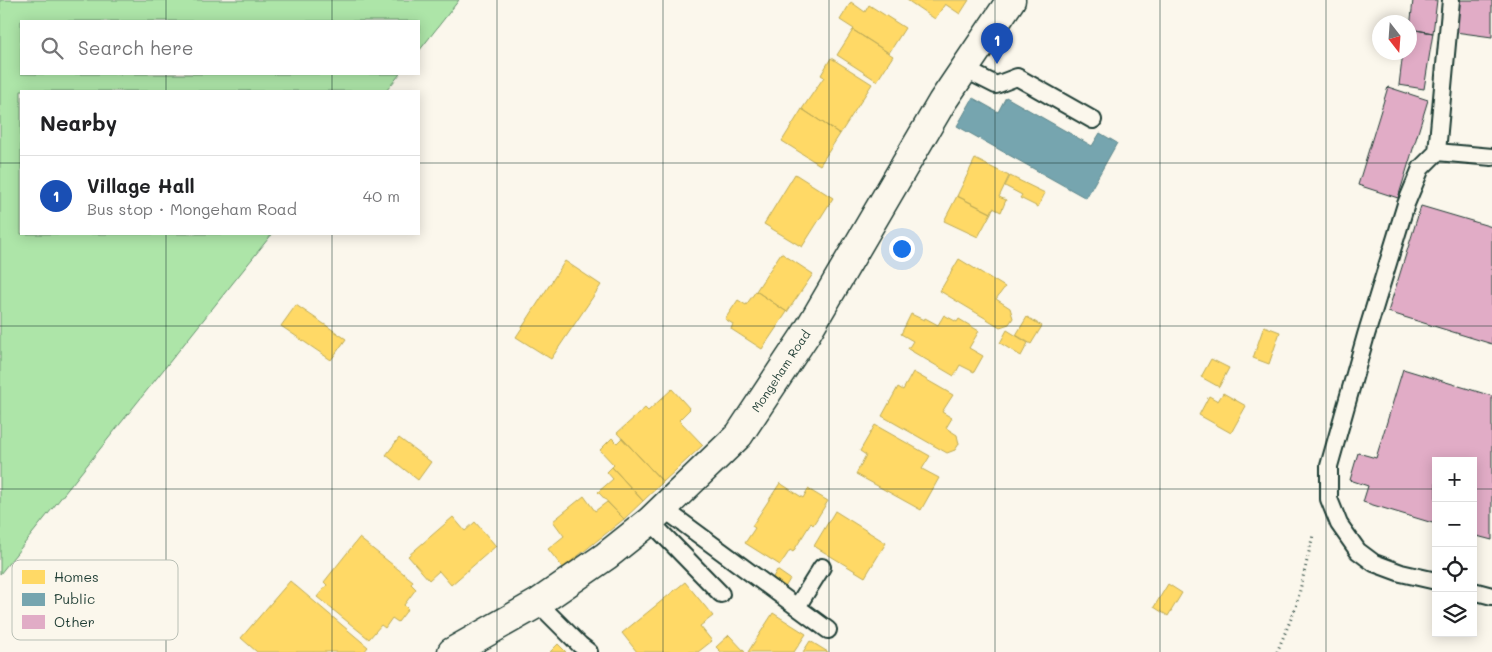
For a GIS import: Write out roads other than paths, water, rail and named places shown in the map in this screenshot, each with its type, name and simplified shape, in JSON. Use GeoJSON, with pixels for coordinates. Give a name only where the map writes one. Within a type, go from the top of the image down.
{"type":"FeatureCollection","features":[{"type":"Feature","properties":{"kind":"street","name":"Mongeham Road"},"geometry":{"type":"LineString","coordinates":[[452,652],[538,603],[606,556],[657,515],[739,435],[806,334],[942,102],[1011,0]]}},
{"type":"Feature","properties":{"kind":"lane"},"geometry":{"type":"LineString","coordinates":[[1432,580],[1401,573],[1374,563],[1358,551],[1339,524],[1329,499],[1328,466],[1406,204],[1421,168],[1437,152],[1451,0]]}},
{"type":"Feature","properties":{"kind":"lane"},"geometry":{"type":"LineString","coordinates":[[964,69],[996,85],[1017,77],[1093,120]]}},
{"type":"Feature","properties":{"kind":"lane"},"geometry":{"type":"LineString","coordinates":[[1437,152],[1492,157]]}},
{"type":"Feature","properties":{"kind":"lane"},"geometry":{"type":"LineString","coordinates":[[657,515],[721,594]]}},
{"type":"Feature","properties":{"kind":"lane"},"geometry":{"type":"LineString","coordinates":[[657,515],[828,630]]}},
{"type":"Feature","properties":{"kind":"lane"},"geometry":{"type":"LineString","coordinates":[[796,607],[822,567]]}},
{"type":"Feature","properties":{"kind":"lane"},"geometry":{"type":"LineString","coordinates":[[1477,592],[1492,596]]}},
{"type":"Feature","properties":{"kind":"lane"},"geometry":{"type":"LineString","coordinates":[[538,603],[589,652]]}},
{"type":"Feature","properties":{"kind":"place","name":"Village Hall"},"geometry":{"type":"Point","coordinates":[997,64]}}]}
